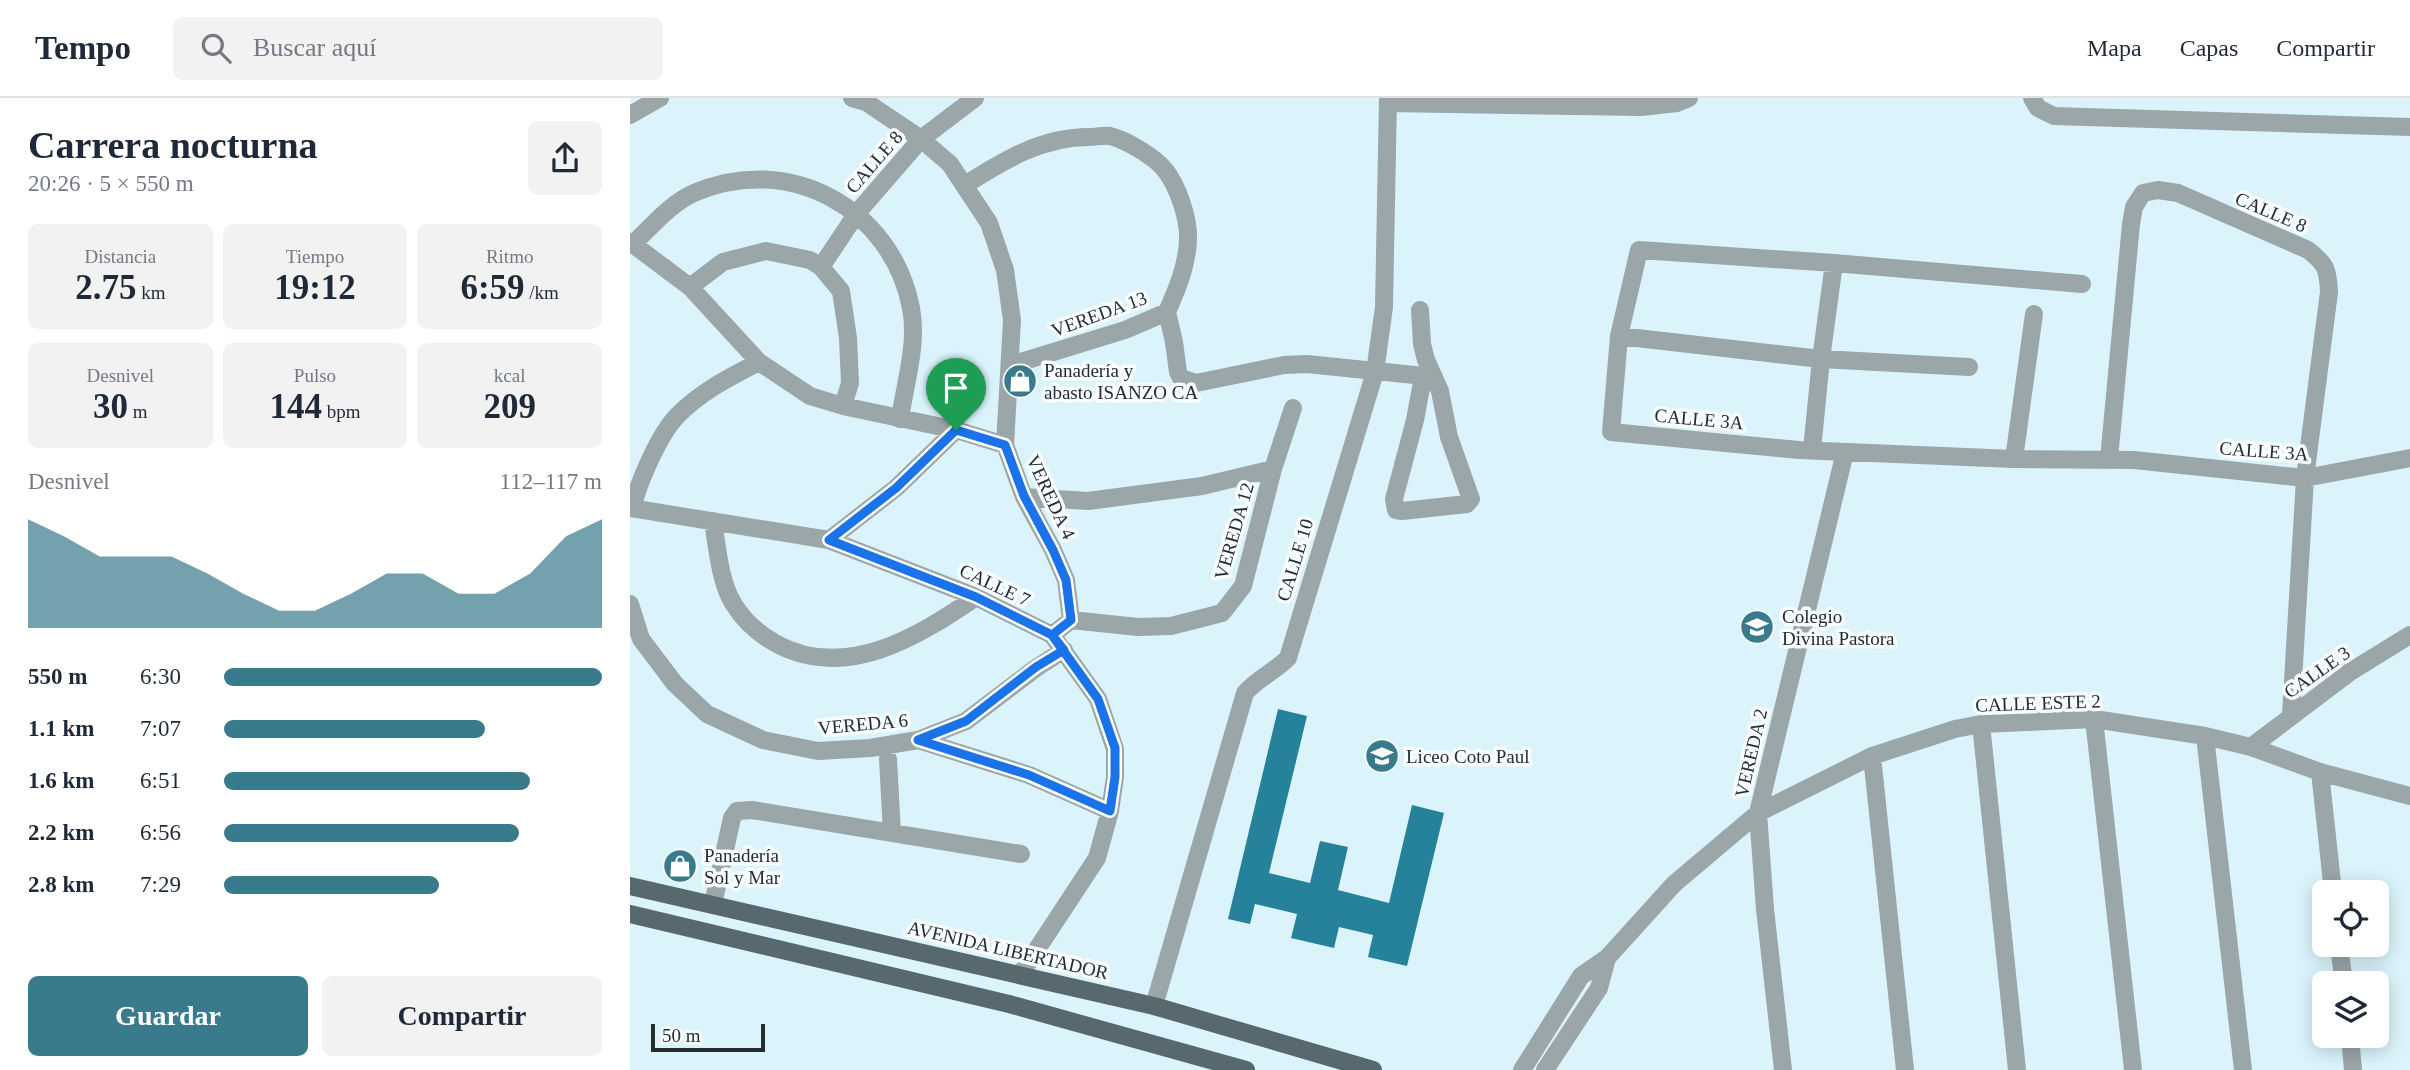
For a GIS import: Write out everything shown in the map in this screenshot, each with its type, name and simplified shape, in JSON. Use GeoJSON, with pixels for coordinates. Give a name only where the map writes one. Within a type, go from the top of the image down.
{"type":"FeatureCollection","features":[{"type":"Feature","properties":{"kind":"main road","name":"AVENIDA LIBERTADOR"},"geometry":{"type":"LineString","coordinates":[[630,886],[1154,1006],[1373,1070]]}},
{"type":"Feature","properties":{"kind":"main road"},"geometry":{"type":"LineString","coordinates":[[630,914],[1009,1004],[1246,1070]]}},
{"type":"Feature","properties":{"kind":"street"},"geometry":{"type":"LineString","coordinates":[[630,115],[660,98]]}},
{"type":"Feature","properties":{"kind":"street","name":"VEREDA 4"},"geometry":{"type":"LineString","coordinates":[[852,98],[866,102],[922,139],[950,164],[989,223],[1005,270],[1012,320],[1005,445],[1024,496],[1066,580],[1071,620]]}},
{"type":"Feature","properties":{"kind":"street","name":"CALLE 8"},"geometry":{"type":"LineString","coordinates":[[821,267],[858,213],[922,139],[975,98]]}},
{"type":"Feature","properties":{"kind":"street"},"geometry":{"type":"LineString","coordinates":[[1388,101],[1641,107],[1677,103],[1689,98]]}},
{"type":"Feature","properties":{"kind":"street"},"geometry":{"type":"LineString","coordinates":[[2032,98],[2038,108],[2054,116],[2410,127]]}},
{"type":"Feature","properties":{"kind":"street","name":"CALLE 10"},"geometry":{"type":"LineString","coordinates":[[1154,1006],[1245,693],[1255,682],[1278,668],[1288,658],[1374,372],[1384,307],[1388,101]]}},
{"type":"Feature","properties":{"kind":"street","name":"VEREDA 13"},"geometry":{"type":"LineString","coordinates":[[965,184],[1000,162],[1037,145],[1077,137],[1110,136],[1140,149],[1165,169],[1181,198],[1189,239],[1181,281],[1167,312],[1125,330],[1011,365]]}},
{"type":"Feature","properties":{"kind":"street"},"geometry":{"type":"LineString","coordinates":[[900,419],[914,336],[911,309],[904,281],[893,256],[875,230],[858,213],[825,194],[794,183],[757,179],[720,184],[692,194],[632,243],[690,287],[759,362],[810,396],[843,406],[900,419],[956,430],[1005,445]]}},
{"type":"Feature","properties":{"kind":"street","name":"CALLE 8"},"geometry":{"type":"LineString","coordinates":[[2109,459],[2131,224],[2134,207],[2143,193],[2158,190],[2178,193],[2308,250],[2321,260],[2328,272],[2329,292],[2305,478],[2291,715]]}},
{"type":"Feature","properties":{"kind":"street","name":"CALLE 3A"},"geometry":{"type":"LineString","coordinates":[[2082,284],[1639,250],[1619,337],[1611,432],[1845,452],[2014,459],[2109,459],[2305,478],[2410,458]]}},
{"type":"Feature","properties":{"kind":"street"},"geometry":{"type":"LineString","coordinates":[[690,287],[723,262],[766,251],[810,260],[821,267],[841,291],[848,338],[850,383],[843,406]]}},
{"type":"Feature","properties":{"kind":"street"},"geometry":{"type":"LineString","coordinates":[[1812,450],[1834,263]]}},
{"type":"Feature","properties":{"kind":"street"},"geometry":{"type":"LineString","coordinates":[[1167,312],[1178,372],[1181,378],[1187,381],[1196,383],[1284,365],[1307,364],[1428,377],[1440,391],[1455,457],[1471,499],[1467,504],[1402,512],[1396,510],[1394,499],[1428,377],[1420,310]]}},
{"type":"Feature","properties":{"kind":"street"},"geometry":{"type":"LineString","coordinates":[[2014,459],[2034,314]]}},
{"type":"Feature","properties":{"kind":"street"},"geometry":{"type":"LineString","coordinates":[[1619,337],[1821,359],[1969,367]]}},
{"type":"Feature","properties":{"kind":"street"},"geometry":{"type":"LineString","coordinates":[[631,508],[638,484],[676,417],[716,385],[759,362]]}},
{"type":"Feature","properties":{"kind":"street"},"geometry":{"type":"LineString","coordinates":[[1273,469],[1293,408]]}},
{"type":"Feature","properties":{"kind":"street"},"geometry":{"type":"LineString","coordinates":[[829,540],[896,488],[956,430]]}},
{"type":"Feature","properties":{"kind":"street","name":"VEREDA 2"},"geometry":{"type":"LineString","coordinates":[[1783,1070],[1765,909],[1758,813],[1845,452]]}},
{"type":"Feature","properties":{"kind":"street","name":"VEREDA 12"},"geometry":{"type":"LineString","coordinates":[[1024,496],[1088,501],[1202,486],[1273,469],[1244,586],[1222,613],[1171,626],[1138,628],[1071,620]]}},
{"type":"Feature","properties":{"kind":"street","name":"CALLE 7"},"geometry":{"type":"LineString","coordinates":[[631,508],[829,540],[976,597],[1052,635],[1098,699],[1115,748],[1115,777],[1110,811],[1097,858],[1020,975]]}},
{"type":"Feature","properties":{"kind":"street"},"geometry":{"type":"LineString","coordinates":[[713,521],[720,567],[733,603],[760,635],[792,652],[831,659],[857,657],[884,649],[932,627],[976,597]]}},
{"type":"Feature","properties":{"kind":"street","name":"VEREDA 6"},"geometry":{"type":"LineString","coordinates":[[630,604],[641,639],[675,684],[707,714],[763,740],[818,751],[870,748],[918,740],[1029,775],[1110,811]]}},
{"type":"Feature","properties":{"kind":"street"},"geometry":{"type":"LineString","coordinates":[[1052,635],[1071,620]]}},
{"type":"Feature","properties":{"kind":"street","name":"CALLE 3"},"geometry":{"type":"LineString","coordinates":[[2251,747],[2350,672],[2410,635]]}},
{"type":"Feature","properties":{"kind":"street"},"geometry":{"type":"LineString","coordinates":[[918,740],[966,721],[1036,667],[1064,650]]}},
{"type":"Feature","properties":{"kind":"street"},"geometry":{"type":"LineString","coordinates":[[2094,719],[2133,1070]]}},
{"type":"Feature","properties":{"kind":"street","name":"CALLE ESTE 2"},"geometry":{"type":"LineString","coordinates":[[1522,1070],[1581,976],[1607,957],[1674,884],[1758,813],[1872,756],[1955,729],[1981,724],[2094,719],[2205,736],[2251,747],[2320,772],[2410,796]]}},
{"type":"Feature","properties":{"kind":"street"},"geometry":{"type":"LineString","coordinates":[[1981,724],[2017,1070]]}},
{"type":"Feature","properties":{"kind":"street"},"geometry":{"type":"LineString","coordinates":[[2205,736],[2243,1070]]}},
{"type":"Feature","properties":{"kind":"street"},"geometry":{"type":"LineString","coordinates":[[1872,756],[1905,1070]]}},
{"type":"Feature","properties":{"kind":"street"},"geometry":{"type":"LineString","coordinates":[[888,759],[892,833]]}},
{"type":"Feature","properties":{"kind":"street"},"geometry":{"type":"LineString","coordinates":[[2320,772],[2332,880]]}},
{"type":"Feature","properties":{"kind":"street"},"geometry":{"type":"LineString","coordinates":[[713,904],[732,818],[737,811],[752,810],[1021,854]]}},
{"type":"Feature","properties":{"kind":"street","name":"CALLE ESTE 2"},"geometry":{"type":"LineString","coordinates":[[1545,1070],[1599,988],[1607,957]]}},
{"type":"Feature","properties":{"kind":"street"},"geometry":{"type":"LineString","coordinates":[[2351,1048],[2353,1070]]}},
{"type":"Feature","properties":{"kind":"building","name":"Liceo Coto Paul"},"geometry":{"type":"Polygon","coordinates":[[[1278,709],[1307,716],[1269,873],[1310,883],[1320,841],[1348,847],[1338,890],[1389,903],[1412,805],[1444,813],[1407,966],[1368,957],[1373,935],[1339,927],[1334,948],[1291,938],[1297,914],[1255,904],[1250,924],[1228,919],[1278,709]]]}},
{"type":"Feature","properties":{"kind":"place","name":"Panadería y abasto ISANZO CA"},"geometry":{"type":"Point","coordinates":[1020,381]}},
{"type":"Feature","properties":{"kind":"place","name":"Colegio Divina Pastora"},"geometry":{"type":"Point","coordinates":[1757,627]}},
{"type":"Feature","properties":{"kind":"place","name":"Liceo Coto Paul"},"geometry":{"type":"Point","coordinates":[1382,756]}},
{"type":"Feature","properties":{"kind":"place","name":"Panadería Sol y Mar"},"geometry":{"type":"Point","coordinates":[680,866]}},
{"type":"Feature","properties":{"kind":"route"},"geometry":{"type":"LineString","coordinates":[[956,430],[896,488],[829,540],[976,597],[1052,635],[1064,650],[1098,699],[1115,748],[1115,777],[1110,811],[1029,775],[918,740],[966,721],[1036,667],[1064,650],[1052,635],[1071,620],[1066,580],[1024,496],[1005,445],[956,430]]}}]}
